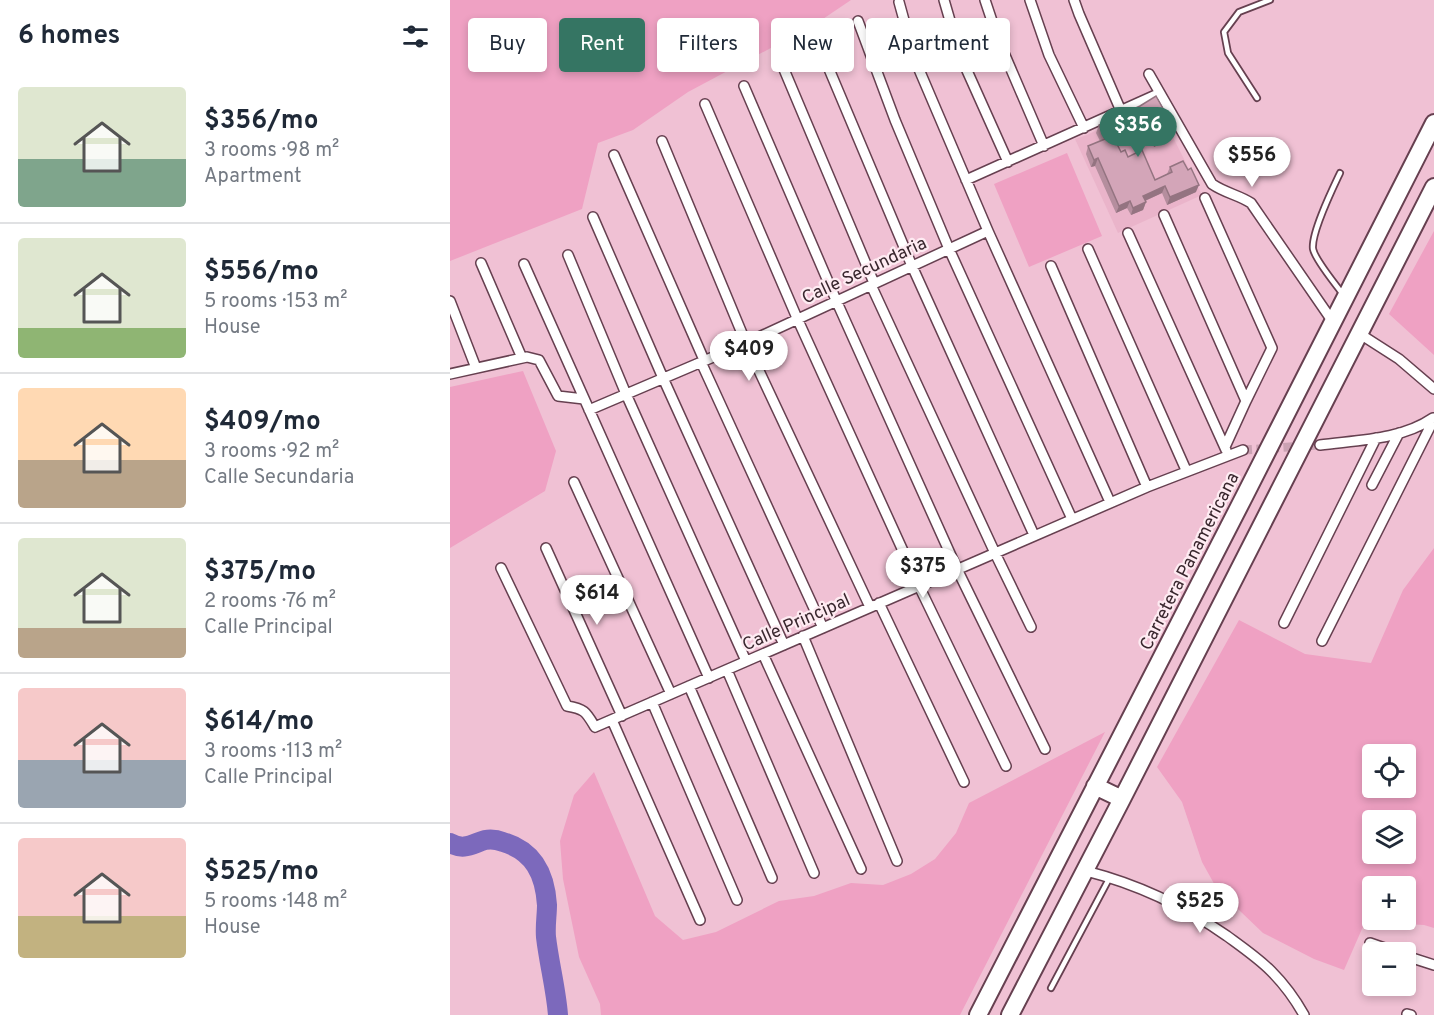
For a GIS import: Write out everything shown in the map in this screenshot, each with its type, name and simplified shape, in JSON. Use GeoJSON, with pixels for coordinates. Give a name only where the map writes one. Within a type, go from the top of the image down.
{"type":"FeatureCollection","features":[{"type":"Feature","properties":{"kind":"highway","name":"Carretera Panamericana"},"geometry":{"type":"LineString","coordinates":[[978,1015],[1434,123]]}},
{"type":"Feature","properties":{"kind":"highway"},"geometry":{"type":"LineString","coordinates":[[1010,1015],[1314,439],[1359,334],[1434,187]]}},
{"type":"Feature","properties":{"kind":"highway"},"geometry":{"type":"LineString","coordinates":[[1282,422],[1314,439]]}},
{"type":"Feature","properties":{"kind":"highway"},"geometry":{"type":"LineString","coordinates":[[1095,786],[1122,799]]}},
{"type":"Feature","properties":{"kind":"street"},"geometry":{"type":"LineString","coordinates":[[944,0],[960,55],[1008,162]]}},
{"type":"Feature","properties":{"kind":"street"},"geometry":{"type":"LineString","coordinates":[[986,0],[998,39],[1044,146]]}},
{"type":"Feature","properties":{"kind":"street"},"geometry":{"type":"LineString","coordinates":[[1030,0],[1049,55],[1084,128]]}},
{"type":"Feature","properties":{"kind":"street"},"geometry":{"type":"LineString","coordinates":[[1074,0],[1121,111]]}},
{"type":"Feature","properties":{"kind":"street"},"geometry":{"type":"LineString","coordinates":[[898,2],[915,60],[988,231],[1110,502]]}},
{"type":"Feature","properties":{"kind":"street"},"geometry":{"type":"LineString","coordinates":[[858,21],[895,120],[949,249],[1072,519]]}},
{"type":"Feature","properties":{"kind":"street"},"geometry":{"type":"LineString","coordinates":[[785,72],[873,284],[1031,627]]}},
{"type":"Feature","properties":{"kind":"street"},"geometry":{"type":"LineString","coordinates":[[830,72],[912,266],[1034,535]]}},
{"type":"Feature","properties":{"kind":"street"},"geometry":{"type":"LineString","coordinates":[[1149,74],[1212,184],[1226,193],[1251,203],[1333,322]]}},
{"type":"Feature","properties":{"kind":"street"},"geometry":{"type":"LineString","coordinates":[[744,86],[836,300],[957,569],[1045,749]]}},
{"type":"Feature","properties":{"kind":"street"},"geometry":{"type":"LineString","coordinates":[[966,180],[1160,93]]}},
{"type":"Feature","properties":{"kind":"street"},"geometry":{"type":"LineString","coordinates":[[705,104],[797,318],[919,586],[1006,766]]}},
{"type":"Feature","properties":{"kind":"street"},"geometry":{"type":"LineString","coordinates":[[662,141],[746,343],[964,782]]}},
{"type":"Feature","properties":{"kind":"street"},"geometry":{"type":"LineString","coordinates":[[614,155],[703,361],[823,628]]}},
{"type":"Feature","properties":{"kind":"street"},"geometry":{"type":"LineString","coordinates":[[1204,198],[1272,348],[1246,401],[1227,451]]}},
{"type":"Feature","properties":{"kind":"street"},"geometry":{"type":"LineString","coordinates":[[1164,215],[1246,401]]}},
{"type":"Feature","properties":{"kind":"street"},"geometry":{"type":"LineString","coordinates":[[593,217],[784,645]]}},
{"type":"Feature","properties":{"kind":"street","name":"Calle Secundaria"},"geometry":{"type":"LineString","coordinates":[[589,410],[746,343],[988,231]]}},
{"type":"Feature","properties":{"kind":"street"},"geometry":{"type":"LineString","coordinates":[[1128,233],[1227,451]]}},
{"type":"Feature","properties":{"kind":"street"},"geometry":{"type":"LineString","coordinates":[[1088,249],[1186,470]]}},
{"type":"Feature","properties":{"kind":"street"},"geometry":{"type":"LineString","coordinates":[[568,255],[626,394],[746,661]]}},
{"type":"Feature","properties":{"kind":"street"},"geometry":{"type":"LineString","coordinates":[[482,263],[522,358]]}},
{"type":"Feature","properties":{"kind":"street"},"geometry":{"type":"LineString","coordinates":[[524,264],[709,678]]}},
{"type":"Feature","properties":{"kind":"street"},"geometry":{"type":"LineString","coordinates":[[1051,266],[1147,486]]}},
{"type":"Feature","properties":{"kind":"street"},"geometry":{"type":"LineString","coordinates":[[450,301],[476,368]]}},
{"type":"Feature","properties":{"kind":"street"},"geometry":{"type":"LineString","coordinates":[[1359,334],[1400,359],[1434,389]]}},
{"type":"Feature","properties":{"kind":"street"},"geometry":{"type":"LineString","coordinates":[[450,374],[528,357],[539,360],[558,396],[584,399]]}},
{"type":"Feature","properties":{"kind":"street"},"geometry":{"type":"LineString","coordinates":[[1314,439],[1376,438],[1399,433],[1434,418]]}},
{"type":"Feature","properties":{"kind":"street"},"geometry":{"type":"LineString","coordinates":[[1322,641],[1434,418]]}},
{"type":"Feature","properties":{"kind":"street"},"geometry":{"type":"LineString","coordinates":[[1372,485],[1399,433]]}},
{"type":"Feature","properties":{"kind":"street"},"geometry":{"type":"LineString","coordinates":[[1284,623],[1376,438]]}},
{"type":"Feature","properties":{"kind":"street","name":"Calle Principal"},"geometry":{"type":"LineString","coordinates":[[501,568],[567,706],[587,713],[595,728],[1227,451],[1243,450]]}},
{"type":"Feature","properties":{"kind":"street"},"geometry":{"type":"LineString","coordinates":[[574,482],[671,694]]}},
{"type":"Feature","properties":{"kind":"street"},"geometry":{"type":"LineString","coordinates":[[546,548],[622,716]]}},
{"type":"Feature","properties":{"kind":"street"},"geometry":{"type":"LineString","coordinates":[[803,636],[897,861]]}},
{"type":"Feature","properties":{"kind":"street"},"geometry":{"type":"LineString","coordinates":[[763,654],[861,869]]}},
{"type":"Feature","properties":{"kind":"street"},"geometry":{"type":"LineString","coordinates":[[727,670],[813,873]]}},
{"type":"Feature","properties":{"kind":"street"},"geometry":{"type":"LineString","coordinates":[[688,686],[772,878]]}},
{"type":"Feature","properties":{"kind":"street"},"geometry":{"type":"LineString","coordinates":[[652,702],[737,900]]}},
{"type":"Feature","properties":{"kind":"street"},"geometry":{"type":"LineString","coordinates":[[612,720],[700,920]]}},
{"type":"Feature","properties":{"kind":"street"},"geometry":{"type":"LineString","coordinates":[[1086,871],[1138,887],[1200,917],[1244,948],[1271,971],[1293,997],[1304,1015]]}},
{"type":"Feature","properties":{"kind":"street"},"geometry":{"type":"LineString","coordinates":[[1416,959],[1434,965]]}},
{"type":"Feature","properties":{"kind":"lane"},"geometry":{"type":"LineString","coordinates":[[1257,98],[1228,53],[1224,33],[1239,12],[1270,0]]}},
{"type":"Feature","properties":{"kind":"lane"},"geometry":{"type":"LineString","coordinates":[[1340,173],[1323,211],[1314,238],[1313,250],[1345,297]]}},
{"type":"Feature","properties":{"kind":"lane"},"geometry":{"type":"LineString","coordinates":[[1051,988],[1110,877]]}},
{"type":"Feature","properties":{"kind":"shaded area"},"geometry":{"type":"Polygon","coordinates":[[[450,0],[851,0],[824,18],[771,18],[771,48],[759,54],[759,18],[657,18],[657,72],[726,72],[688,92],[633,130],[598,143],[582,209],[450,261],[450,0]]]}},
{"type":"Feature","properties":{"kind":"shaded area"},"geometry":{"type":"Polygon","coordinates":[[[1155,101],[1202,195],[1118,233],[1075,139],[1155,101]]]}},
{"type":"Feature","properties":{"kind":"shaded area"},"geometry":{"type":"Polygon","coordinates":[[[1067,153],[1102,236],[1029,267],[994,184],[1067,153]]]}},
{"type":"Feature","properties":{"kind":"shaded area"},"geometry":{"type":"Polygon","coordinates":[[[1434,231],[1434,355],[1389,314],[1434,231]]]}},
{"type":"Feature","properties":{"kind":"shaded area"},"geometry":{"type":"Polygon","coordinates":[[[523,371],[556,451],[545,491],[450,548],[450,387],[523,371]]]}},
{"type":"Feature","properties":{"kind":"shaded area"},"geometry":{"type":"Polygon","coordinates":[[[1434,548],[1434,928],[1416,925],[1416,876],[1362,876],[1362,929],[1344,970],[1314,959],[1263,933],[1217,889],[1202,862],[1182,802],[1157,767],[1239,620],[1305,654],[1371,663],[1403,590],[1434,548]]]}},
{"type":"Feature","properties":{"kind":"shaded area"},"geometry":{"type":"Polygon","coordinates":[[[1105,732],[960,1015],[601,1015],[600,1004],[579,957],[563,879],[560,841],[574,795],[594,772],[655,916],[683,940],[716,932],[779,901],[814,896],[851,883],[883,885],[911,874],[935,859],[956,833],[969,803],[1105,732]]]}},
{"type":"Feature","properties":{"kind":"building"},"geometry":{"type":"Polygon","coordinates":[[[1156,96],[1175,130],[1157,139],[1147,121],[1113,136],[1121,152],[1125,150],[1128,157],[1142,150],[1155,180],[1172,172],[1170,167],[1183,161],[1188,170],[1191,168],[1199,185],[1170,197],[1165,186],[1143,196],[1146,202],[1133,208],[1130,201],[1119,206],[1098,158],[1094,160],[1088,146],[1105,139],[1099,125],[1156,96]]]}},
{"type":"Feature","properties":{"kind":"waterway"},"geometry":{"type":"LineString","coordinates":[[450,843],[464,847],[485,840],[499,841],[523,851],[536,865],[546,894],[546,937],[558,1015]]}},
{"type":"Feature","properties":{"kind":"tunnel"},"geometry":{"type":"LineString","coordinates":[[1243,450],[1320,445]]}}]}
